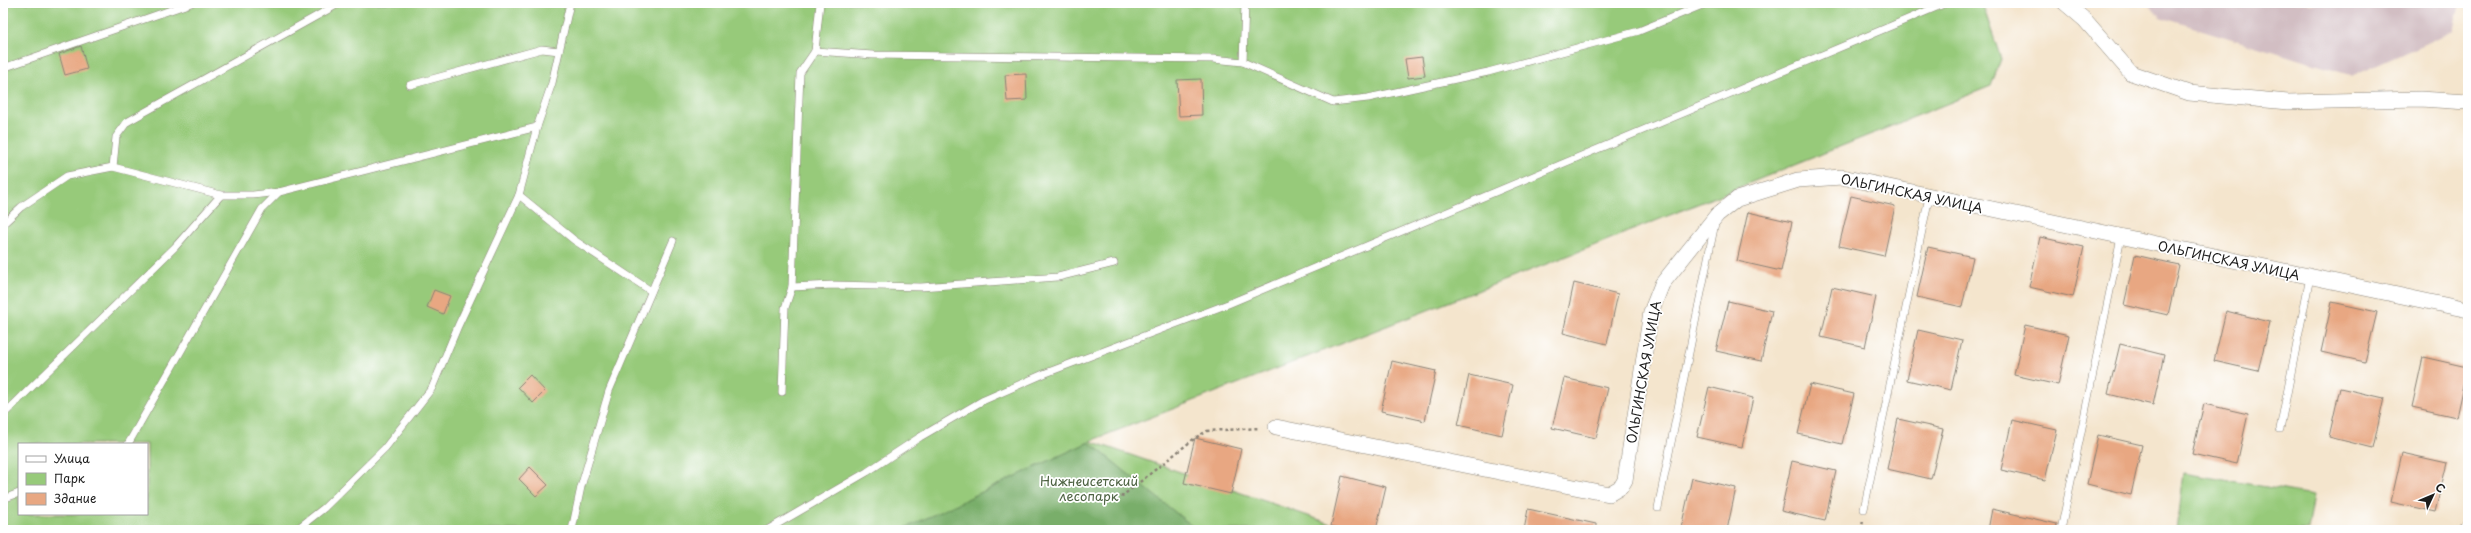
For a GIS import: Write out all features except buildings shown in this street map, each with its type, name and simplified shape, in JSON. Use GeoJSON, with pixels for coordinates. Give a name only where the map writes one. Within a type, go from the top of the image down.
{"type":"FeatureCollection","features":[{"type":"Feature","properties":{"kind":"street"},"geometry":{"type":"LineString","coordinates":[[2064,3],[2085,20],[2131,73],[2189,93],[2288,102],[2420,99],[2468,102]]}},
{"type":"Feature","properties":{"kind":"street","name":"ОЛЬГИНСКАЯ УЛИЦА"},"geometry":{"type":"LineString","coordinates":[[1276,427],[1609,494],[1616,492],[1625,480],[1654,301],[1662,284],[1717,215],[1737,199],[1787,183],[1811,178],[1842,177],[1929,197],[2468,310]]}},
{"type":"Feature","properties":{"kind":"lane"},"geometry":{"type":"LineString","coordinates":[[3,68],[191,3]]}},
{"type":"Feature","properties":{"kind":"lane"},"geometry":{"type":"LineString","coordinates":[[113,167],[116,137],[127,122],[340,3]]}},
{"type":"Feature","properties":{"kind":"lane"},"geometry":{"type":"LineString","coordinates":[[296,530],[324,508],[385,448],[432,388],[458,326],[519,195],[537,127],[552,84],[570,3]]}},
{"type":"Feature","properties":{"kind":"lane"},"geometry":{"type":"LineString","coordinates":[[782,392],[786,308],[792,287],[800,73],[815,51],[820,3]]}},
{"type":"Feature","properties":{"kind":"lane"},"geometry":{"type":"LineString","coordinates":[[1243,62],[1245,3]]}},
{"type":"Feature","properties":{"kind":"lane"},"geometry":{"type":"LineString","coordinates":[[815,51],[873,55],[1213,59],[1243,62],[1333,102],[1368,98],[1488,72],[1639,31],[1707,3]]}},
{"type":"Feature","properties":{"kind":"lane"},"geometry":{"type":"LineString","coordinates":[[767,530],[867,472],[920,437],[982,401],[1046,373],[1228,304],[1946,3]]}},
{"type":"Feature","properties":{"kind":"lane"},"geometry":{"type":"LineString","coordinates":[[410,85],[542,49],[559,51]]}},
{"type":"Feature","properties":{"kind":"lane"},"geometry":{"type":"LineString","coordinates":[[3,224],[20,207],[67,176],[113,167],[221,195],[253,196],[279,192],[537,127]]}},
{"type":"Feature","properties":{"kind":"lane"},"geometry":{"type":"LineString","coordinates":[[129,443],[262,209],[279,192]]}},
{"type":"Feature","properties":{"kind":"lane"},"geometry":{"type":"LineString","coordinates":[[3,415],[175,247],[221,195]]}},
{"type":"Feature","properties":{"kind":"lane"},"geometry":{"type":"LineString","coordinates":[[519,195],[574,240],[651,291]]}},
{"type":"Feature","properties":{"kind":"lane"},"geometry":{"type":"LineString","coordinates":[[1864,509],[1929,197]]}},
{"type":"Feature","properties":{"kind":"lane"},"geometry":{"type":"LineString","coordinates":[[1658,508],[1717,215]]}},
{"type":"Feature","properties":{"kind":"lane"},"geometry":{"type":"LineString","coordinates":[[2062,530],[2121,237]]}},
{"type":"Feature","properties":{"kind":"lane"},"geometry":{"type":"LineString","coordinates":[[572,530],[581,488],[609,391],[640,324],[651,291],[673,242]]}},
{"type":"Feature","properties":{"kind":"lane"},"geometry":{"type":"LineString","coordinates":[[792,287],[833,285],[921,287],[1058,277],[1114,263]]}},
{"type":"Feature","properties":{"kind":"lane"},"geometry":{"type":"LineString","coordinates":[[2280,429],[2310,277]]}},
{"type":"Feature","properties":{"kind":"lane"},"geometry":{"type":"LineString","coordinates":[[3,499],[18,493]]}},
{"type":"Feature","properties":{"kind":"path"},"geometry":{"type":"LineString","coordinates":[[1121,497],[1194,438],[1207,431],[1276,427]]}},
{"type":"Feature","properties":{"kind":"path"},"geometry":{"type":"LineString","coordinates":[[1083,530],[1088,526]]}},
{"type":"Feature","properties":{"kind":"shaded area"},"geometry":{"type":"Polygon","coordinates":[[[2148,3],[2460,3],[2453,31],[2353,76],[2160,17],[2148,3]]]}},
{"type":"Feature","properties":{"kind":"green space","name":"Нижнеисетский лесопарк"},"geometry":{"type":"Polygon","coordinates":[[[3,3],[1982,3],[2001,59],[1991,86],[1588,248],[1090,441],[1349,530],[3,530],[3,3]]]}},
{"type":"Feature","properties":{"kind":"green space","name":"Нижнеисетский лесопарк"},"geometry":{"type":"Polygon","coordinates":[[[1089,442],[1197,530],[901,530],[1089,442]]]}},
{"type":"Feature","properties":{"kind":"green space"},"geometry":{"type":"Polygon","coordinates":[[[2183,473],[2314,495],[2308,530],[2176,530],[2183,473]]]}}]}
